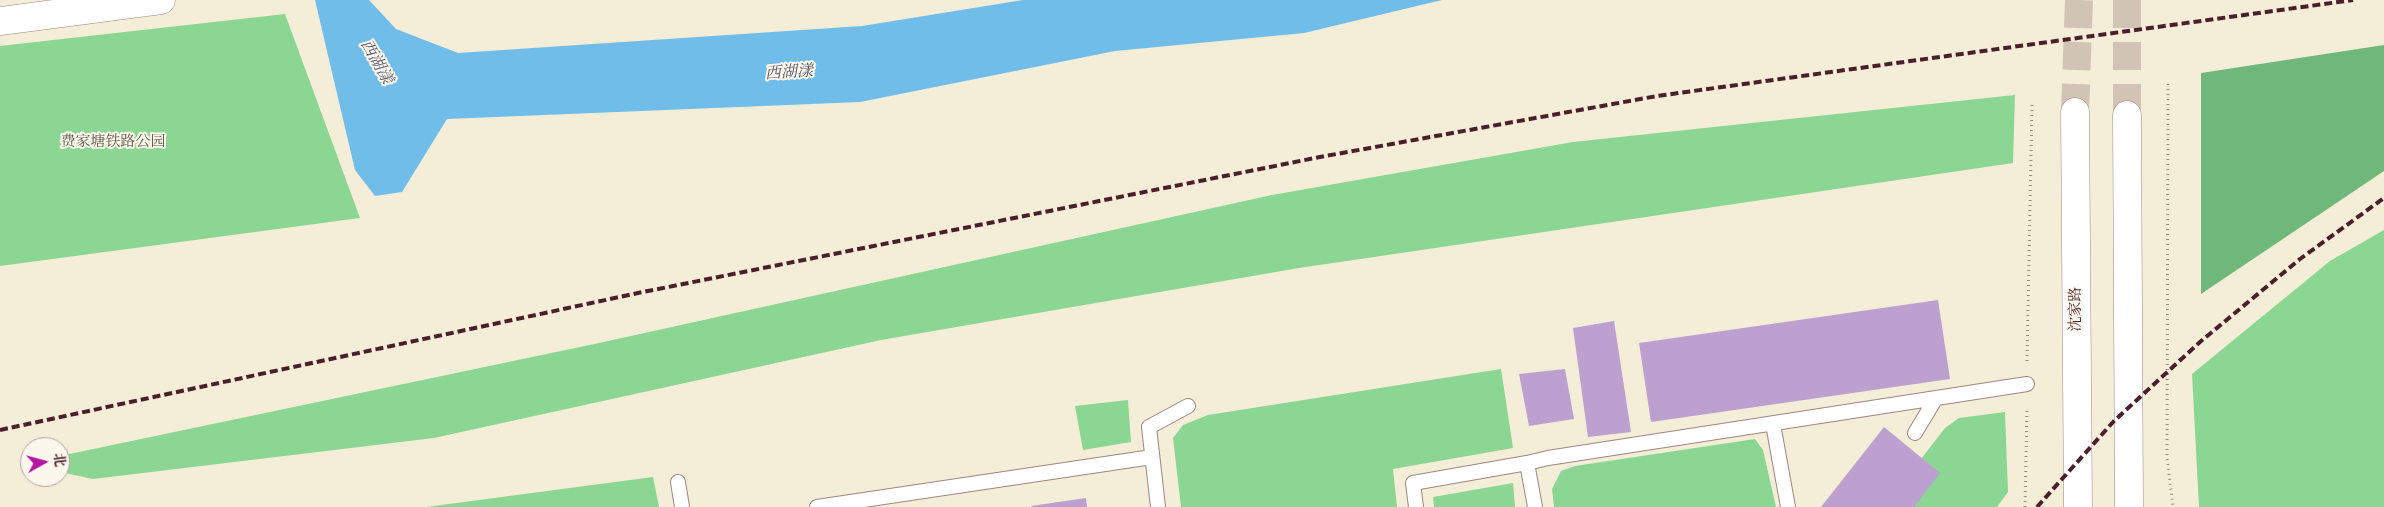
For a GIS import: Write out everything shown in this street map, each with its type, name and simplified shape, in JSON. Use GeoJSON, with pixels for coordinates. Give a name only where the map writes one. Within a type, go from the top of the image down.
{"type":"FeatureCollection","features":[{"type":"Feature","properties":{"kind":"main road"},"geometry":{"type":"LineString","coordinates":[[0,21],[161,0]]}},
{"type":"Feature","properties":{"kind":"main road","name":"沈家路"},"geometry":{"type":"LineString","coordinates":[[2075,112],[2078,507]]}},
{"type":"Feature","properties":{"kind":"main road"},"geometry":{"type":"LineString","coordinates":[[2127,116],[2129,507]]}},
{"type":"Feature","properties":{"kind":"lane"},"geometry":{"type":"LineString","coordinates":[[1416,507],[1413,483],[1548,458],[2027,384]]}},
{"type":"Feature","properties":{"kind":"lane"},"geometry":{"type":"LineString","coordinates":[[1915,433],[1936,398]]}},
{"type":"Feature","properties":{"kind":"lane"},"geometry":{"type":"LineString","coordinates":[[1158,507],[1149,427],[1188,406]]}},
{"type":"Feature","properties":{"kind":"lane"},"geometry":{"type":"LineString","coordinates":[[1773,424],[1788,507]]}},
{"type":"Feature","properties":{"kind":"lane"},"geometry":{"type":"LineString","coordinates":[[817,507],[1152,457]]}},
{"type":"Feature","properties":{"kind":"lane"},"geometry":{"type":"LineString","coordinates":[[1528,463],[1535,507]]}},
{"type":"Feature","properties":{"kind":"lane"},"geometry":{"type":"LineString","coordinates":[[678,482],[682,507]]}},
{"type":"Feature","properties":{"kind":"path"},"geometry":{"type":"LineString","coordinates":[[2168,84],[2167,457],[2174,507]]}},
{"type":"Feature","properties":{"kind":"path"},"geometry":{"type":"LineString","coordinates":[[2025,507],[2032,104]]}},
{"type":"Feature","properties":{"kind":"green space","name":"费家塘铁路公园"},"geometry":{"type":"Polygon","coordinates":[[[285,14],[360,218],[0,266],[0,46],[285,14]]]}},
{"type":"Feature","properties":{"kind":"green space"},"geometry":{"type":"Polygon","coordinates":[[[2384,45],[2384,171],[2201,294],[2201,73],[2384,45]]]}},
{"type":"Feature","properties":{"kind":"green space"},"geometry":{"type":"Polygon","coordinates":[[[2015,95],[2013,163],[1299,268],[881,340],[434,438],[93,479],[70,474],[70,454],[599,343],[1272,195],[1573,142],[2015,95]]]}},
{"type":"Feature","properties":{"kind":"green space"},"geometry":{"type":"Polygon","coordinates":[[[2384,230],[2384,507],[2199,507],[2192,374],[2330,261],[2384,230]]]}},
{"type":"Feature","properties":{"kind":"green space"},"geometry":{"type":"Polygon","coordinates":[[[1501,369],[1513,448],[1393,469],[1397,507],[1181,507],[1173,438],[1183,425],[1208,415],[1501,369]]]}},
{"type":"Feature","properties":{"kind":"green space"},"geometry":{"type":"Polygon","coordinates":[[[1128,400],[1131,442],[1083,450],[1075,406],[1128,400]]]}},
{"type":"Feature","properties":{"kind":"green space"},"geometry":{"type":"Polygon","coordinates":[[[2005,412],[2008,492],[1997,507],[1884,507],[1945,428],[1959,418],[2005,412]]]}},
{"type":"Feature","properties":{"kind":"green space"},"geometry":{"type":"Polygon","coordinates":[[[1755,439],[1763,450],[1776,507],[1554,507],[1552,489],[1561,471],[1575,466],[1755,439]]]}},
{"type":"Feature","properties":{"kind":"green space"},"geometry":{"type":"Polygon","coordinates":[[[653,477],[659,507],[426,507],[653,477]]]}},
{"type":"Feature","properties":{"kind":"green space"},"geometry":{"type":"Polygon","coordinates":[[[1513,483],[1515,507],[1434,507],[1433,497],[1513,483]]]}},
{"type":"Feature","properties":{"kind":"water","name":"西湖漾"},"geometry":{"type":"Polygon","coordinates":[[[315,0],[369,0],[396,29],[458,53],[862,26],[1023,0],[1442,0],[1304,33],[1115,51],[860,102],[447,119],[402,192],[375,196],[355,170],[315,0]]]}},
{"type":"Feature","properties":{"kind":"building"},"geometry":{"type":"Polygon","coordinates":[[[1938,300],[1950,379],[1651,422],[1639,343],[1938,300]]]}},
{"type":"Feature","properties":{"kind":"building"},"geometry":{"type":"Polygon","coordinates":[[[1614,321],[1631,432],[1588,437],[1573,328],[1614,321]]]}},
{"type":"Feature","properties":{"kind":"building"},"geometry":{"type":"Polygon","coordinates":[[[1565,369],[1574,419],[1529,426],[1519,374],[1565,369]]]}},
{"type":"Feature","properties":{"kind":"building"},"geometry":{"type":"Polygon","coordinates":[[[1884,427],[1940,473],[1914,507],[1821,507],[1884,427]]]}},
{"type":"Feature","properties":{"kind":"building"},"geometry":{"type":"Polygon","coordinates":[[[1086,498],[1087,507],[1031,506],[1086,498]]]}},
{"type":"Feature","properties":{"kind":"tunnel"},"geometry":{"type":"LineString","coordinates":[[2075,112],[2079,0]]}},
{"type":"Feature","properties":{"kind":"tunnel"},"geometry":{"type":"LineString","coordinates":[[2127,0],[2127,115]]}},
{"type":"Feature","properties":{"kind":"railway"},"geometry":{"type":"LineString","coordinates":[[0,430],[638,293],[1320,157],[1657,96],[2353,0]]}},
{"type":"Feature","properties":{"kind":"railway"},"geometry":{"type":"LineString","coordinates":[[2037,507],[2114,421],[2200,342],[2300,259],[2384,198]]}}]}
